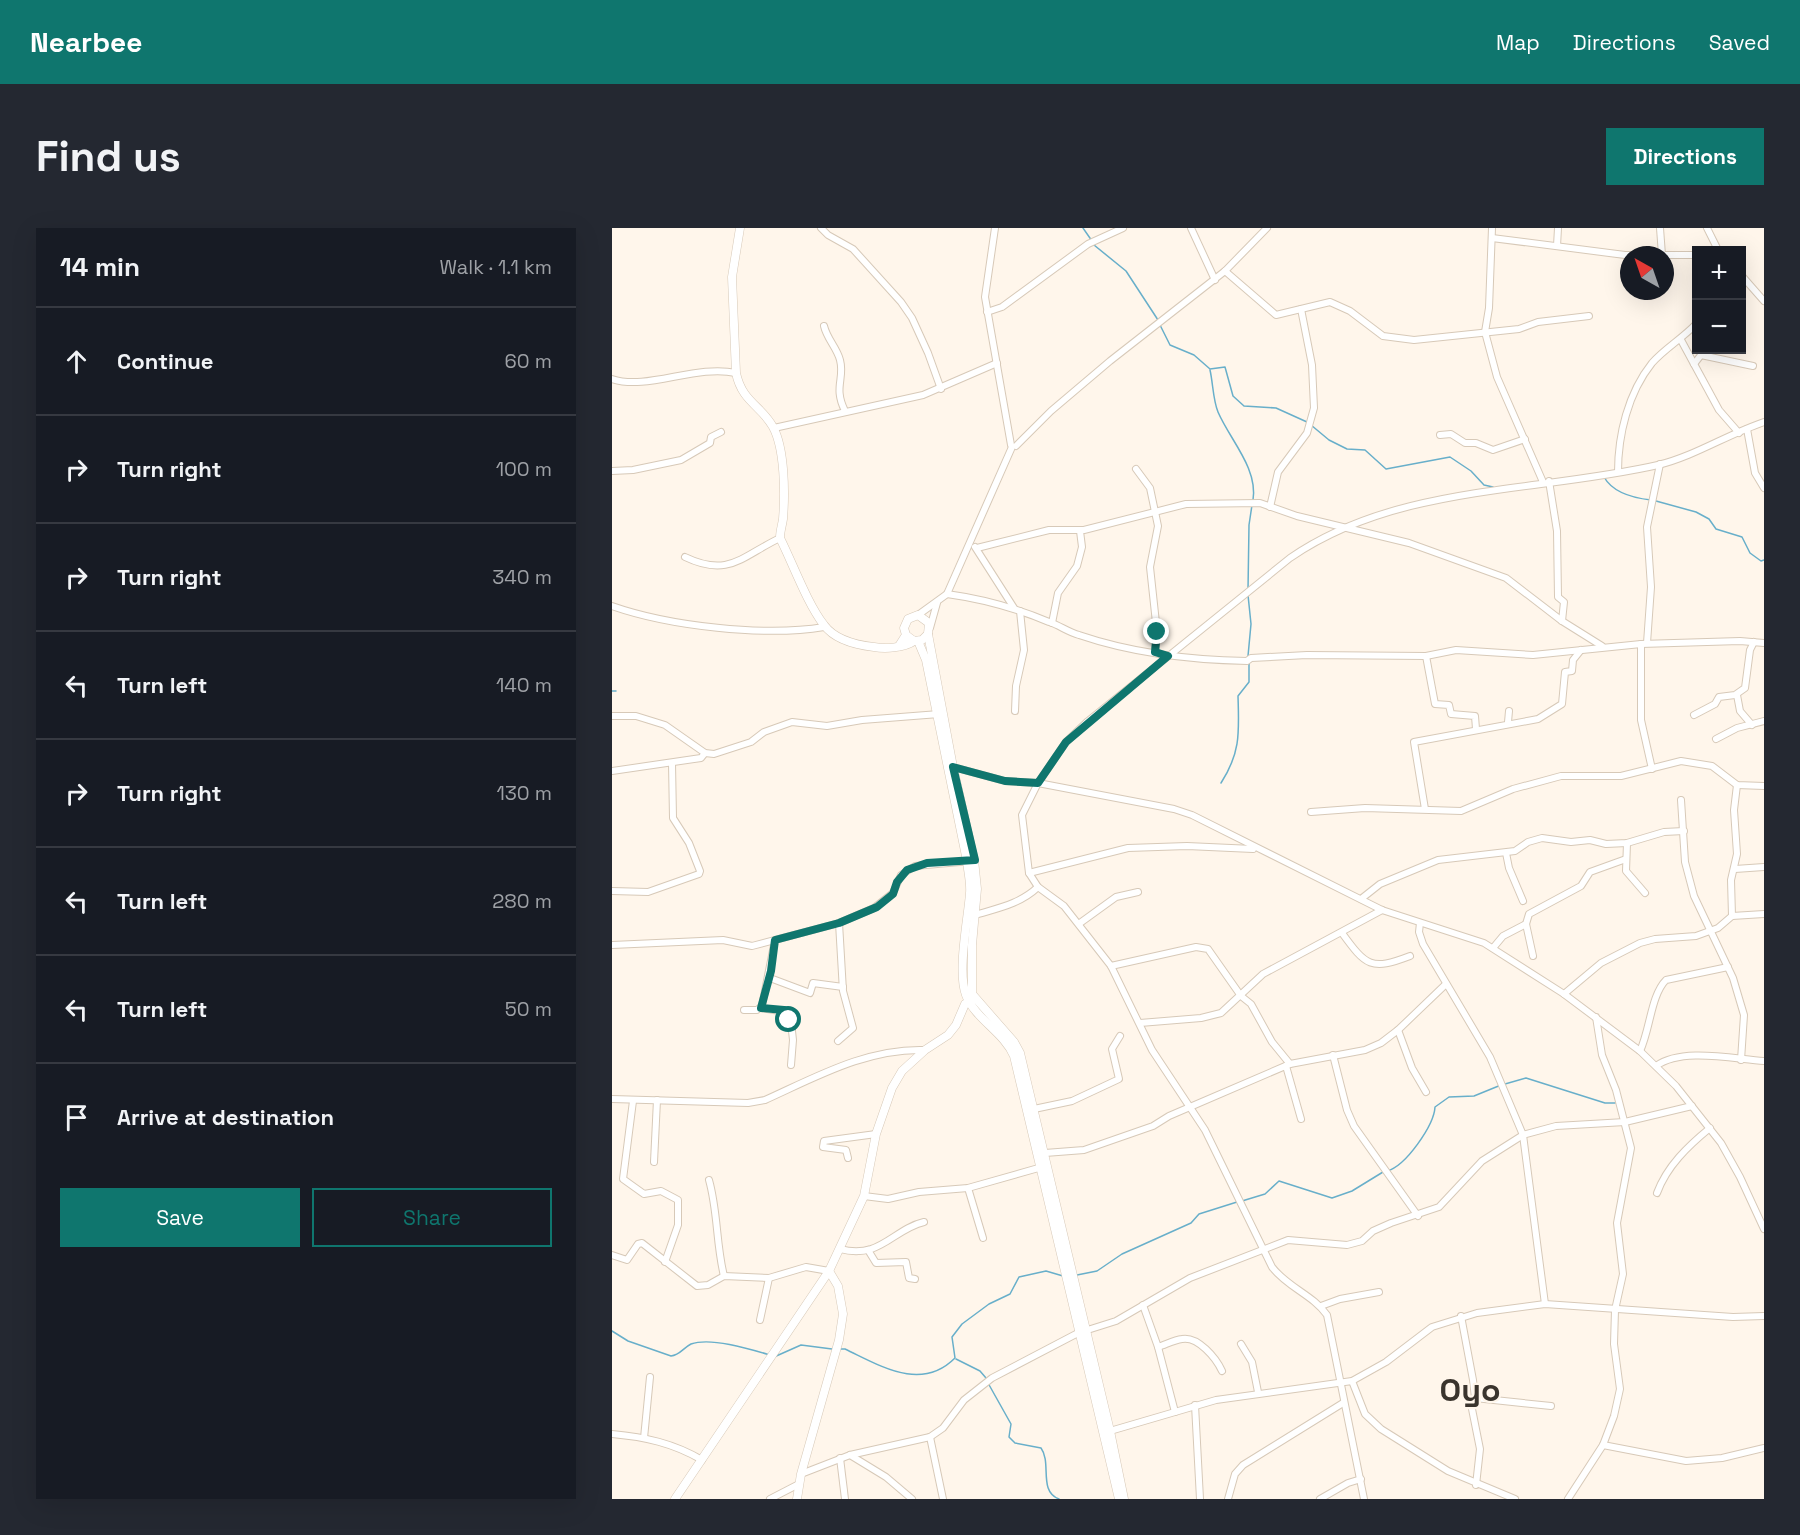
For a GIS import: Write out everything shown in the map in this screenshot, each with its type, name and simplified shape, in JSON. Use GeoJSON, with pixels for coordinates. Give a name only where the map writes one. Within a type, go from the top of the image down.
{"type":"FeatureCollection","features":[{"type":"Feature","properties":{"kind":"main road"},"geometry":{"type":"LineString","coordinates":[[738,229],[732,277],[736,373],[749,401],[774,428],[784,482],[783,522],[780,538],[824,627],[854,644],[881,648],[916,641],[929,631]]}},
{"type":"Feature","properties":{"kind":"main road"},"geometry":{"type":"LineString","coordinates":[[899,646],[906,635],[906,622],[918,615],[926,619],[939,714]]}},
{"type":"Feature","properties":{"kind":"main road"},"geometry":{"type":"LineString","coordinates":[[906,635],[916,641],[926,660],[977,889],[970,984],[972,1000],[1018,1047],[1034,1109],[1042,1167],[1066,1261]]}},
{"type":"Feature","properties":{"kind":"main road"},"geometry":{"type":"LineString","coordinates":[[947,750],[953,767],[971,861],[964,986],[972,1000],[1012,1050],[1045,1153],[1071,1286],[1121,1497]]}},
{"type":"Feature","properties":{"kind":"main road"},"geometry":{"type":"LineString","coordinates":[[675,1499],[829,1271],[864,1196],[876,1134],[889,1096],[902,1071],[925,1050],[948,1035],[972,1000]]}},
{"type":"Feature","properties":{"kind":"main road"},"geometry":{"type":"LineString","coordinates":[[797,1499],[801,1474],[839,1340],[842,1302],[829,1271]]}},
{"type":"Feature","properties":{"kind":"main road"},"geometry":{"type":"LineString","coordinates":[[1082,1332],[1110,1431],[1121,1497]]}},
{"type":"Feature","properties":{"kind":"street"},"geometry":{"type":"LineString","coordinates":[[821,228],[828,235],[853,249],[901,302],[912,318],[928,353],[940,389]]}},
{"type":"Feature","properties":{"kind":"street"},"geometry":{"type":"LineString","coordinates":[[994,228],[986,280],[987,312],[1014,445]]}},
{"type":"Feature","properties":{"kind":"street"},"geometry":{"type":"LineString","coordinates":[[987,312],[1002,307],[1088,244],[1103,235],[1123,228]]}},
{"type":"Feature","properties":{"kind":"street"},"geometry":{"type":"LineString","coordinates":[[1191,228],[1215,280]]}},
{"type":"Feature","properties":{"kind":"street"},"geometry":{"type":"LineString","coordinates":[[918,615],[947,594],[1014,445],[1151,327],[1215,280],[1266,228]]}},
{"type":"Feature","properties":{"kind":"street"},"geometry":{"type":"LineString","coordinates":[[1492,228],[1489,308],[1485,332],[1497,377],[1546,481],[1557,531],[1558,597],[1564,602],[1562,621]]}},
{"type":"Feature","properties":{"kind":"street"},"geometry":{"type":"LineString","coordinates":[[1557,246],[1558,228]]}},
{"type":"Feature","properties":{"kind":"street"},"geometry":{"type":"LineString","coordinates":[[1660,228],[1663,246]]}},
{"type":"Feature","properties":{"kind":"street"},"geometry":{"type":"LineString","coordinates":[[1707,228],[1716,246]]}},
{"type":"Feature","properties":{"kind":"street"},"geometry":{"type":"LineString","coordinates":[[1492,237],[1620,254]]}},
{"type":"Feature","properties":{"kind":"street"},"geometry":{"type":"LineString","coordinates":[[1674,255],[1692,255]]}},
{"type":"Feature","properties":{"kind":"street"},"geometry":{"type":"LineString","coordinates":[[1225,271],[1272,313],[1282,315],[1330,302],[1350,311],[1383,336],[1394,339],[1414,340],[1519,329],[1538,322],[1589,316]]}},
{"type":"Feature","properties":{"kind":"street"},"geometry":{"type":"LineString","coordinates":[[1746,280],[1764,301]]}},
{"type":"Feature","properties":{"kind":"street"},"geometry":{"type":"LineString","coordinates":[[1270,507],[1278,472],[1306,434],[1314,408],[1312,365],[1301,309]]}},
{"type":"Feature","properties":{"kind":"street"},"geometry":{"type":"LineString","coordinates":[[824,326],[841,363],[838,395],[845,411]]}},
{"type":"Feature","properties":{"kind":"street"},"geometry":{"type":"LineString","coordinates":[[1618,471],[1618,438],[1639,384],[1653,362],[1692,328]]}},
{"type":"Feature","properties":{"kind":"street"},"geometry":{"type":"LineString","coordinates":[[1681,340],[1719,410],[1739,433]]}},
{"type":"Feature","properties":{"kind":"street"},"geometry":{"type":"LineString","coordinates":[[1694,364],[1701,355],[1754,366]]}},
{"type":"Feature","properties":{"kind":"street"},"geometry":{"type":"LineString","coordinates":[[774,428],[923,395],[997,363]]}},
{"type":"Feature","properties":{"kind":"street"},"geometry":{"type":"LineString","coordinates":[[612,379],[658,379],[714,370],[736,373]]}},
{"type":"Feature","properties":{"kind":"street"},"geometry":{"type":"LineString","coordinates":[[1364,1499],[1343,1403],[1330,1324],[1321,1306],[1279,1276],[1262,1250],[1191,1107],[1163,1068],[1111,966],[1080,923],[1065,906],[1038,887],[1029,873],[1022,815],[1056,754],[1073,735],[1300,551],[1347,528],[1395,509],[1546,481],[1660,464],[1764,422]]}},
{"type":"Feature","properties":{"kind":"street"},"geometry":{"type":"LineString","coordinates":[[1747,429],[1755,472],[1764,488]]}},
{"type":"Feature","properties":{"kind":"street"},"geometry":{"type":"LineString","coordinates":[[612,471],[633,470],[681,460],[710,443],[711,437],[721,432]]}},
{"type":"Feature","properties":{"kind":"street"},"geometry":{"type":"LineString","coordinates":[[1440,435],[1451,435],[1465,443],[1476,443],[1493,450],[1525,440]]}},
{"type":"Feature","properties":{"kind":"street"},"geometry":{"type":"LineString","coordinates":[[1653,768],[1641,720],[1644,643],[1651,587],[1647,527],[1660,464]]}},
{"type":"Feature","properties":{"kind":"street"},"geometry":{"type":"LineString","coordinates":[[1136,469],[1150,488],[1158,530],[1152,547],[1150,577],[1157,632],[1155,652]]}},
{"type":"Feature","properties":{"kind":"street"},"geometry":{"type":"LineString","coordinates":[[977,548],[1049,530],[1080,531],[1154,510],[1186,504],[1260,503],[1409,543],[1506,578],[1562,621],[1602,646]]}},
{"type":"Feature","properties":{"kind":"street"},"geometry":{"type":"LineString","coordinates":[[1052,622],[1058,593],[1077,566],[1082,547],[1080,531]]}},
{"type":"Feature","properties":{"kind":"street"},"geometry":{"type":"LineString","coordinates":[[685,557],[719,567],[733,564],[780,538]]}},
{"type":"Feature","properties":{"kind":"street"},"geometry":{"type":"LineString","coordinates":[[969,544],[977,548],[1017,609],[1024,650],[1016,686],[1015,711]]}},
{"type":"Feature","properties":{"kind":"street"},"geometry":{"type":"LineString","coordinates":[[947,594],[982,599],[1017,609],[1089,638],[1168,656],[1249,660],[1307,655],[1426,656],[1456,650],[1533,655],[1644,643],[1764,643]]}},
{"type":"Feature","properties":{"kind":"street"},"geometry":{"type":"LineString","coordinates":[[929,631],[937,603]]}},
{"type":"Feature","properties":{"kind":"street"},"geometry":{"type":"LineString","coordinates":[[612,606],[664,620],[715,626],[796,631],[824,627]]}},
{"type":"Feature","properties":{"kind":"street"},"geometry":{"type":"LineString","coordinates":[[1694,715],[1715,704],[1719,697],[1737,695],[1745,688],[1750,650],[1754,642]]}},
{"type":"Feature","properties":{"kind":"street"},"geometry":{"type":"LineString","coordinates":[[1425,809],[1414,742],[1508,722],[1538,719],[1562,704],[1565,672],[1572,671],[1573,660],[1581,649]]}},
{"type":"Feature","properties":{"kind":"street"},"geometry":{"type":"LineString","coordinates":[[1426,656],[1435,704],[1449,705],[1451,714],[1475,716],[1476,729]]}},
{"type":"Feature","properties":{"kind":"street"},"geometry":{"type":"LineString","coordinates":[[1737,695],[1740,711],[1752,725]]}},
{"type":"Feature","properties":{"kind":"street"},"geometry":{"type":"LineString","coordinates":[[1508,722],[1509,711]]}},
{"type":"Feature","properties":{"kind":"street"},"geometry":{"type":"LineString","coordinates":[[612,716],[636,716],[665,725],[705,753],[719,753],[746,744],[764,732],[792,722],[827,726],[862,720],[939,714]]}},
{"type":"Feature","properties":{"kind":"street"},"geometry":{"type":"LineString","coordinates":[[1716,739],[1737,728],[1764,721]]}},
{"type":"Feature","properties":{"kind":"street"},"geometry":{"type":"LineString","coordinates":[[612,771],[701,758],[705,753]]}},
{"type":"Feature","properties":{"kind":"street"},"geometry":{"type":"LineString","coordinates":[[1311,812],[1365,808],[1461,811],[1513,789],[1561,776],[1603,778],[1639,773],[1681,761],[1707,764],[1723,772],[1737,784],[1764,786]]}},
{"type":"Feature","properties":{"kind":"street"},"geometry":{"type":"LineString","coordinates":[[612,891],[648,892],[699,874],[700,870],[689,843],[674,818],[672,763]]}},
{"type":"Feature","properties":{"kind":"street"},"geometry":{"type":"LineString","coordinates":[[953,767],[1005,781],[1038,783],[1174,809],[1201,819],[1382,910],[1447,930],[1493,948],[1596,1017],[1656,1066],[1710,1128],[1740,1176],[1763,1226]]}},
{"type":"Feature","properties":{"kind":"street"},"geometry":{"type":"LineString","coordinates":[[1732,916],[1731,880],[1735,869],[1734,810],[1737,784]]}},
{"type":"Feature","properties":{"kind":"street"},"geometry":{"type":"LineString","coordinates":[[1681,800],[1685,862],[1694,896],[1728,967],[1744,1015],[1741,1060]]}},
{"type":"Feature","properties":{"kind":"street"},"geometry":{"type":"LineString","coordinates":[[1361,899],[1380,884],[1420,865],[1446,859],[1506,853],[1542,838],[1571,842],[1590,840],[1606,844],[1627,843],[1664,832],[1684,831]]}},
{"type":"Feature","properties":{"kind":"street"},"geometry":{"type":"LineString","coordinates":[[1627,843],[1628,876],[1645,893]]}},
{"type":"Feature","properties":{"kind":"street"},"geometry":{"type":"LineString","coordinates":[[1029,873],[1128,848],[1187,846],[1257,849]]}},
{"type":"Feature","properties":{"kind":"street"},"geometry":{"type":"LineString","coordinates":[[1506,853],[1509,868],[1523,901]]}},
{"type":"Feature","properties":{"kind":"street"},"geometry":{"type":"LineString","coordinates":[[1533,956],[1526,924],[1529,914],[1581,886],[1590,872],[1626,859]]}},
{"type":"Feature","properties":{"kind":"street"},"geometry":{"type":"LineString","coordinates":[[612,945],[723,940],[752,946],[839,923],[877,907],[893,894],[897,882],[907,870],[927,863],[971,861]]}},
{"type":"Feature","properties":{"kind":"street"},"geometry":{"type":"LineString","coordinates":[[1735,869],[1764,867]]}},
{"type":"Feature","properties":{"kind":"street"},"geometry":{"type":"LineString","coordinates":[[975,915],[1010,905],[1038,887]]}},
{"type":"Feature","properties":{"kind":"street"},"geometry":{"type":"LineString","coordinates":[[1080,923],[1116,897],[1138,892]]}},
{"type":"Feature","properties":{"kind":"street"},"geometry":{"type":"LineString","coordinates":[[1140,1023],[1201,1018],[1227,1010],[1263,974],[1382,910]]}},
{"type":"Feature","properties":{"kind":"street"},"geometry":{"type":"LineString","coordinates":[[1564,994],[1601,963],[1640,944],[1655,939],[1689,938],[1711,932],[1732,916],[1764,914]]}},
{"type":"Feature","properties":{"kind":"street"},"geometry":{"type":"LineString","coordinates":[[838,1041],[853,1028],[843,987],[839,923]]}},
{"type":"Feature","properties":{"kind":"street"},"geometry":{"type":"LineString","coordinates":[[1420,923],[1420,937],[1503,1082],[1523,1135],[1545,1304]]}},
{"type":"Feature","properties":{"kind":"street"},"geometry":{"type":"LineString","coordinates":[[1493,948],[1503,936],[1526,924]]}},
{"type":"Feature","properties":{"kind":"street"},"geometry":{"type":"LineString","coordinates":[[1342,933],[1360,957],[1373,965],[1389,964],[1410,956]]}},
{"type":"Feature","properties":{"kind":"street"},"geometry":{"type":"LineString","coordinates":[[761,1008],[770,978],[775,940]]}},
{"type":"Feature","properties":{"kind":"street"},"geometry":{"type":"LineString","coordinates":[[1111,966],[1144,957],[1202,947],[1212,954],[1241,996],[1251,1004],[1288,1065],[1301,1119]]}},
{"type":"Feature","properties":{"kind":"street"},"geometry":{"type":"LineString","coordinates":[[1640,1051],[1649,1033],[1659,989],[1666,980],[1728,967]]}},
{"type":"Feature","properties":{"kind":"street"},"geometry":{"type":"LineString","coordinates":[[770,978],[808,993],[811,992],[813,983],[843,987]]}},
{"type":"Feature","properties":{"kind":"street"},"geometry":{"type":"LineString","coordinates":[[1045,1153],[1084,1150],[1153,1126],[1288,1065],[1365,1050],[1382,1043],[1446,984]]}},
{"type":"Feature","properties":{"kind":"street"},"geometry":{"type":"LineString","coordinates":[[744,1010],[761,1008],[786,1012],[785,1018],[791,1022],[793,1040],[791,1065]]}},
{"type":"Feature","properties":{"kind":"street"},"geometry":{"type":"LineString","coordinates":[[1568,1499],[1603,1445],[1614,1416],[1620,1389],[1614,1344],[1615,1310],[1623,1274],[1617,1216],[1631,1155],[1616,1090],[1602,1055],[1596,1017]]}},
{"type":"Feature","properties":{"kind":"street"},"geometry":{"type":"LineString","coordinates":[[1398,1030],[1412,1068],[1426,1092]]}},
{"type":"Feature","properties":{"kind":"street"},"geometry":{"type":"LineString","coordinates":[[1034,1109],[1072,1101],[1119,1079],[1112,1049],[1120,1036]]}},
{"type":"Feature","properties":{"kind":"street"},"geometry":{"type":"LineString","coordinates":[[612,1099],[732,1104],[765,1100],[869,1056],[901,1049],[925,1050]]}},
{"type":"Feature","properties":{"kind":"street"},"geometry":{"type":"LineString","coordinates":[[1333,1055],[1347,1110],[1366,1146],[1393,1178],[1418,1216]]}},
{"type":"Feature","properties":{"kind":"street"},"geometry":{"type":"LineString","coordinates":[[1656,1066],[1666,1058],[1684,1055],[1764,1061]]}},
{"type":"Feature","properties":{"kind":"street"},"geometry":{"type":"LineString","coordinates":[[654,1162],[657,1100]]}},
{"type":"Feature","properties":{"kind":"street"},"geometry":{"type":"LineString","coordinates":[[633,1101],[623,1179],[644,1194],[661,1191],[678,1200],[678,1225],[665,1262]]}},
{"type":"Feature","properties":{"kind":"street"},"geometry":{"type":"LineString","coordinates":[[801,1474],[850,1455],[930,1437],[943,1428],[964,1400],[992,1378],[1082,1332],[1116,1321],[1190,1278],[1288,1240],[1347,1245],[1362,1240],[1381,1227],[1439,1207],[1482,1161],[1523,1135],[1556,1126],[1625,1122],[1692,1106]]}},
{"type":"Feature","properties":{"kind":"street"},"geometry":{"type":"LineString","coordinates":[[1657,1193],[1662,1180],[1675,1162],[1710,1128]]}},
{"type":"Feature","properties":{"kind":"street"},"geometry":{"type":"LineString","coordinates":[[848,1158],[846,1150],[824,1148],[824,1141],[876,1134]]}},
{"type":"Feature","properties":{"kind":"street"},"geometry":{"type":"LineString","coordinates":[[864,1196],[888,1199],[927,1191],[969,1188],[1042,1167]]}},
{"type":"Feature","properties":{"kind":"street"},"geometry":{"type":"LineString","coordinates":[[708,1180],[716,1206],[716,1246],[724,1276]]}},
{"type":"Feature","properties":{"kind":"street"},"geometry":{"type":"LineString","coordinates":[[969,1188],[983,1238]]}},
{"type":"Feature","properties":{"kind":"street"},"geometry":{"type":"LineString","coordinates":[[840,1249],[851,1252],[868,1250],[924,1222]]}},
{"type":"Feature","properties":{"kind":"street"},"geometry":{"type":"LineString","coordinates":[[612,1255],[627,1260],[638,1244],[642,1243],[697,1286],[708,1285],[724,1276],[769,1278],[806,1267],[829,1271]]}},
{"type":"Feature","properties":{"kind":"street"},"geometry":{"type":"LineString","coordinates":[[868,1250],[876,1263],[906,1262],[909,1278],[915,1279]]}},
{"type":"Feature","properties":{"kind":"street"},"geometry":{"type":"LineString","coordinates":[[760,1320],[769,1278]]}},
{"type":"Feature","properties":{"kind":"street"},"geometry":{"type":"LineString","coordinates":[[1321,1306],[1340,1299],[1379,1292]]}},
{"type":"Feature","properties":{"kind":"street"},"geometry":{"type":"LineString","coordinates":[[1110,1431],[1195,1405],[1258,1392],[1352,1381],[1386,1362],[1432,1328],[1461,1316],[1545,1304],[1733,1317],[1764,1316]]}},
{"type":"Feature","properties":{"kind":"street"},"geometry":{"type":"LineString","coordinates":[[1143,1305],[1158,1347],[1175,1412]]}},
{"type":"Feature","properties":{"kind":"street"},"geometry":{"type":"LineString","coordinates":[[1461,1316],[1475,1398],[1472,1409],[1480,1459],[1476,1485]]}},
{"type":"Feature","properties":{"kind":"street"},"geometry":{"type":"LineString","coordinates":[[1158,1347],[1183,1338],[1212,1353],[1222,1371]]}},
{"type":"Feature","properties":{"kind":"street"},"geometry":{"type":"LineString","coordinates":[[1241,1344],[1252,1362],[1258,1392]]}},
{"type":"Feature","properties":{"kind":"street"},"geometry":{"type":"LineString","coordinates":[[644,1438],[650,1377]]}},
{"type":"Feature","properties":{"kind":"street"},"geometry":{"type":"LineString","coordinates":[[1352,1381],[1362,1409],[1370,1420],[1448,1471],[1476,1485],[1515,1499]]}},
{"type":"Feature","properties":{"kind":"street"},"geometry":{"type":"LineString","coordinates":[[1475,1398],[1551,1406]]}},
{"type":"Feature","properties":{"kind":"street"},"geometry":{"type":"LineString","coordinates":[[1228,1499],[1236,1474],[1244,1466],[1343,1403]]}},
{"type":"Feature","properties":{"kind":"street"},"geometry":{"type":"LineString","coordinates":[[1195,1405],[1198,1423],[1200,1499]]}},
{"type":"Feature","properties":{"kind":"street"},"geometry":{"type":"LineString","coordinates":[[612,1434],[678,1446],[702,1460]]}},
{"type":"Feature","properties":{"kind":"street"},"geometry":{"type":"LineString","coordinates":[[930,1437],[943,1499]]}},
{"type":"Feature","properties":{"kind":"street"},"geometry":{"type":"LineString","coordinates":[[1603,1445],[1686,1461],[1722,1458],[1764,1448]]}},
{"type":"Feature","properties":{"kind":"street"},"geometry":{"type":"LineString","coordinates":[[850,1455],[886,1477],[909,1498]]}},
{"type":"Feature","properties":{"kind":"street"},"geometry":{"type":"LineString","coordinates":[[840,1458],[845,1499]]}},
{"type":"Feature","properties":{"kind":"street"},"geometry":{"type":"LineString","coordinates":[[1320,1499],[1348,1483],[1361,1479]]}},
{"type":"Feature","properties":{"kind":"street"},"geometry":{"type":"LineString","coordinates":[[770,1499],[799,1484]]}},
{"type":"Feature","properties":{"kind":"waterway"},"geometry":{"type":"LineString","coordinates":[[1083,228],[1092,241]]}},
{"type":"Feature","properties":{"kind":"waterway"},"geometry":{"type":"LineString","coordinates":[[1094,245],[1126,271],[1158,320]]}},
{"type":"Feature","properties":{"kind":"waterway"},"geometry":{"type":"LineString","coordinates":[[1160,325],[1170,345],[1194,355],[1210,369],[1225,367],[1233,396],[1244,406],[1276,408],[1307,422]]}},
{"type":"Feature","properties":{"kind":"waterway"},"geometry":{"type":"LineString","coordinates":[[1210,370],[1218,412],[1247,465],[1253,488],[1253,500]]}},
{"type":"Feature","properties":{"kind":"waterway"},"geometry":{"type":"LineString","coordinates":[[1311,425],[1329,440],[1347,449],[1365,450],[1386,469],[1450,457],[1471,471],[1484,485],[1493,487]]}},
{"type":"Feature","properties":{"kind":"waterway"},"geometry":{"type":"LineString","coordinates":[[1604,477],[1624,494],[1651,500]]}},
{"type":"Feature","properties":{"kind":"waterway"},"geometry":{"type":"LineString","coordinates":[[1656,501],[1696,512],[1709,519],[1716,529],[1742,537],[1750,553],[1761,561],[1764,560]]}},
{"type":"Feature","properties":{"kind":"waterway"},"geometry":{"type":"LineString","coordinates":[[1248,590],[1249,525],[1252,505]]}},
{"type":"Feature","properties":{"kind":"waterway"},"geometry":{"type":"LineString","coordinates":[[1248,595],[1251,624],[1248,656]]}},
{"type":"Feature","properties":{"kind":"waterway"},"geometry":{"type":"LineString","coordinates":[[1221,783],[1228,772],[1235,751],[1238,731],[1238,696],[1249,682],[1249,663]]}},
{"type":"Feature","properties":{"kind":"waterway"},"geometry":{"type":"LineString","coordinates":[[1505,1084],[1526,1078],[1605,1103],[1615,1103]]}},
{"type":"Feature","properties":{"kind":"waterway"},"geometry":{"type":"LineString","coordinates":[[1387,1171],[1394,1168],[1418,1144],[1430,1124],[1435,1107],[1449,1097],[1474,1096],[1501,1085]]}},
{"type":"Feature","properties":{"kind":"waterway"},"geometry":{"type":"LineString","coordinates":[[1242,1201],[1265,1194],[1279,1181],[1332,1198],[1352,1191],[1383,1172]]}},
{"type":"Feature","properties":{"kind":"waterway"},"geometry":{"type":"LineString","coordinates":[[1077,1275],[1097,1271],[1122,1254],[1191,1223],[1199,1214],[1237,1202]]}},
{"type":"Feature","properties":{"kind":"waterway"},"geometry":{"type":"LineString","coordinates":[[840,1349],[845,1349],[901,1373],[915,1375],[929,1373],[942,1368],[955,1358],[952,1337],[962,1324],[989,1304],[1010,1294],[1019,1277],[1046,1271],[1063,1276]]}},
{"type":"Feature","properties":{"kind":"waterway"},"geometry":{"type":"LineString","coordinates":[[612,1331],[628,1341],[671,1356],[699,1342],[730,1345],[770,1355]]}},
{"type":"Feature","properties":{"kind":"waterway"},"geometry":{"type":"LineString","coordinates":[[774,1357],[801,1345],[832,1349]]}},
{"type":"Feature","properties":{"kind":"waterway"},"geometry":{"type":"LineString","coordinates":[[956,1359],[980,1371],[986,1378]]}},
{"type":"Feature","properties":{"kind":"waterway"},"geometry":{"type":"LineString","coordinates":[[988,1383],[1011,1424],[1009,1437],[1015,1443],[1041,1448],[1046,1461],[1049,1490],[1059,1499]]}},
{"type":"Feature","properties":{"kind":"district","name":"Oyo"},"geometry":{"type":"Point","coordinates":[1470,1390]}},
{"type":"Feature","properties":{"kind":"route"},"geometry":{"type":"LineString","coordinates":[[789,1020],[785,1018],[784,1010],[761,1008],[771,971],[775,940],[814,927],[839,923],[855,914],[877,907],[879,903],[893,894],[901,875],[907,870],[927,863],[975,860],[953,767],[1005,781],[1038,783],[1066,742],[1088,721],[1168,656],[1155,652],[1157,632]]}}]}
